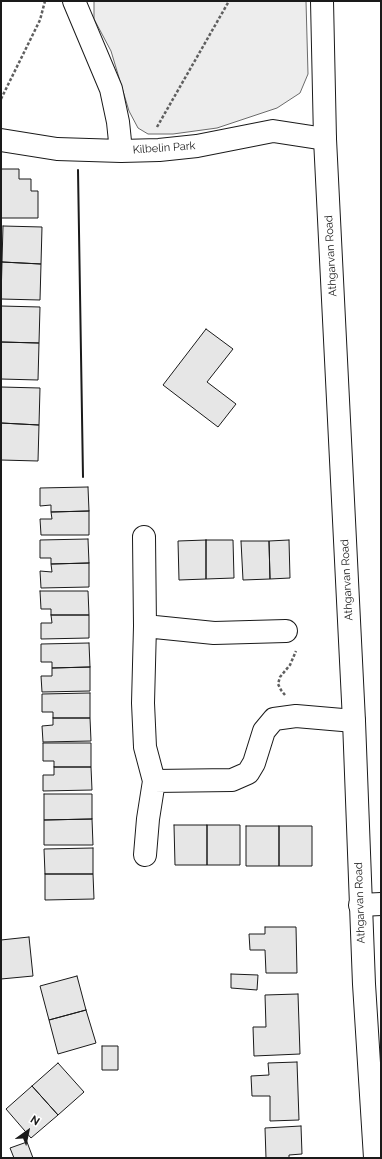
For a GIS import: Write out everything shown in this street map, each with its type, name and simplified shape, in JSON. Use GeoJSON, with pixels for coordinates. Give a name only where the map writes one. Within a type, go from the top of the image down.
{"type":"FeatureCollection","features":[{"type":"Feature","properties":{"kind":"street"},"geometry":{"type":"LineString","coordinates":[[74,1],[111,89],[118,122],[121,151]]}},
{"type":"Feature","properties":{"kind":"street","name":"Athgarvan Road"},"geometry":{"type":"LineString","coordinates":[[322,1],[325,139],[354,721],[371,904],[364,984],[375,1158]]}},
{"type":"Feature","properties":{"kind":"street","name":"Kilbelin Park"},"geometry":{"type":"LineString","coordinates":[[1,140],[57,149],[121,151],[197,146],[273,131],[325,139]]}},
{"type":"Feature","properties":{"kind":"street"},"geometry":{"type":"LineString","coordinates":[[144,537],[145,626],[143,703],[145,747],[154,781],[148,819],[145,855]]}},
{"type":"Feature","properties":{"kind":"street"},"geometry":{"type":"LineString","coordinates":[[145,626],[214,632],[279,640]]}},
{"type":"Feature","properties":{"kind":"street"},"geometry":{"type":"LineString","coordinates":[[154,781],[232,780],[248,773],[254,763],[264,730],[274,719],[296,716],[354,721]]}},
{"type":"Feature","properties":{"kind":"path"},"geometry":{"type":"LineString","coordinates":[[1,99],[40,20],[45,1]]}},
{"type":"Feature","properties":{"kind":"path"},"geometry":{"type":"LineString","coordinates":[[152,150],[156,128],[229,1]]}},
{"type":"Feature","properties":{"kind":"path"},"geometry":{"type":"LineString","coordinates":[[279,640],[296,653],[290,665],[280,677],[278,684],[281,690],[291,700],[296,716]]}},
{"type":"Feature","properties":{"kind":"shaded area"},"geometry":{"type":"Polygon","coordinates":[[[94,1],[306,1],[308,74],[300,93],[277,108],[217,128],[173,134],[148,134],[138,128],[129,111],[111,51],[94,19],[94,1]]]}},
{"type":"Feature","properties":{"kind":"building"},"geometry":{"type":"Polygon","coordinates":[[[1,169],[19,169],[19,179],[31,179],[31,191],[38,191],[38,218],[1,218],[1,169]]]}},
{"type":"Feature","properties":{"kind":"building"},"geometry":{"type":"Polygon","coordinates":[[[3,226],[42,227],[41,264],[2,262],[3,226]]]}},
{"type":"Feature","properties":{"kind":"building"},"geometry":{"type":"Polygon","coordinates":[[[2,262],[41,264],[40,300],[1,299],[2,262]]]}},
{"type":"Feature","properties":{"kind":"building"},"geometry":{"type":"Polygon","coordinates":[[[1,306],[40,307],[39,343],[1,342],[1,306]]]}},
{"type":"Feature","properties":{"kind":"building"},"geometry":{"type":"Polygon","coordinates":[[[206,329],[233,349],[207,382],[236,404],[218,427],[163,385],[206,329]]]}},
{"type":"Feature","properties":{"kind":"building"},"geometry":{"type":"Polygon","coordinates":[[[1,342],[39,343],[38,380],[1,379],[1,342]]]}},
{"type":"Feature","properties":{"kind":"building"},"geometry":{"type":"Polygon","coordinates":[[[1,387],[40,388],[39,425],[1,423],[1,387]]]}},
{"type":"Feature","properties":{"kind":"building"},"geometry":{"type":"Polygon","coordinates":[[[1,423],[39,425],[38,461],[1,460],[1,423]]]}},
{"type":"Feature","properties":{"kind":"building"},"geometry":{"type":"Polygon","coordinates":[[[88,487],[89,511],[51,512],[51,505],[40,506],[40,488],[88,487]]]}},
{"type":"Feature","properties":{"kind":"building"},"geometry":{"type":"Polygon","coordinates":[[[89,511],[89,535],[41,535],[40,519],[52,519],[51,512],[89,511]]]}},
{"type":"Feature","properties":{"kind":"building"},"geometry":{"type":"Polygon","coordinates":[[[88,539],[89,563],[51,564],[51,558],[40,558],[40,540],[88,539]]]}},
{"type":"Feature","properties":{"kind":"building"},"geometry":{"type":"Polygon","coordinates":[[[206,540],[233,540],[234,578],[206,579],[206,540]]]}},
{"type":"Feature","properties":{"kind":"building"},"geometry":{"type":"Polygon","coordinates":[[[206,540],[206,579],[179,580],[178,541],[206,540]]]}},
{"type":"Feature","properties":{"kind":"building"},"geometry":{"type":"Polygon","coordinates":[[[289,540],[290,578],[270,579],[269,541],[289,540]]]}},
{"type":"Feature","properties":{"kind":"building"},"geometry":{"type":"Polygon","coordinates":[[[241,541],[269,541],[270,579],[243,580],[241,541]]]}},
{"type":"Feature","properties":{"kind":"building"},"geometry":{"type":"Polygon","coordinates":[[[89,563],[89,587],[41,588],[40,571],[52,572],[51,564],[89,563]]]}},
{"type":"Feature","properties":{"kind":"building"},"geometry":{"type":"Polygon","coordinates":[[[40,591],[88,591],[89,615],[51,615],[51,609],[41,609],[40,591]]]}},
{"type":"Feature","properties":{"kind":"building"},"geometry":{"type":"Polygon","coordinates":[[[51,615],[89,615],[89,638],[41,639],[41,623],[52,623],[51,615]]]}},
{"type":"Feature","properties":{"kind":"building"},"geometry":{"type":"Polygon","coordinates":[[[89,643],[90,667],[52,668],[52,662],[41,662],[41,644],[89,643]]]}},
{"type":"Feature","properties":{"kind":"building"},"geometry":{"type":"Polygon","coordinates":[[[90,667],[90,691],[42,692],[41,676],[52,676],[52,668],[90,667]]]}},
{"type":"Feature","properties":{"kind":"building"},"geometry":{"type":"Polygon","coordinates":[[[90,693],[90,718],[53,718],[53,712],[42,712],[42,694],[90,693]]]}},
{"type":"Feature","properties":{"kind":"building"},"geometry":{"type":"Polygon","coordinates":[[[53,718],[90,718],[91,741],[43,742],[42,726],[53,725],[53,718]]]}},
{"type":"Feature","properties":{"kind":"building"},"geometry":{"type":"Polygon","coordinates":[[[43,743],[91,743],[91,767],[54,767],[54,761],[43,761],[43,743]]]}},
{"type":"Feature","properties":{"kind":"building"},"geometry":{"type":"Polygon","coordinates":[[[54,767],[91,767],[92,790],[43,791],[43,775],[54,775],[54,767]]]}},
{"type":"Feature","properties":{"kind":"building"},"geometry":{"type":"Polygon","coordinates":[[[44,794],[92,794],[92,819],[44,820],[44,794]]]}},
{"type":"Feature","properties":{"kind":"building"},"geometry":{"type":"Polygon","coordinates":[[[92,819],[93,845],[44,845],[44,820],[92,819]]]}},
{"type":"Feature","properties":{"kind":"building"},"geometry":{"type":"Polygon","coordinates":[[[174,825],[207,825],[207,865],[175,865],[174,825]]]}},
{"type":"Feature","properties":{"kind":"building"},"geometry":{"type":"Polygon","coordinates":[[[207,825],[240,825],[240,865],[207,865],[207,825]]]}},
{"type":"Feature","properties":{"kind":"building"},"geometry":{"type":"Polygon","coordinates":[[[246,826],[279,826],[279,866],[246,866],[246,826]]]}},
{"type":"Feature","properties":{"kind":"building"},"geometry":{"type":"Polygon","coordinates":[[[279,826],[312,826],[312,866],[279,866],[279,826]]]}},
{"type":"Feature","properties":{"kind":"building"},"geometry":{"type":"Polygon","coordinates":[[[93,848],[93,874],[45,874],[44,849],[93,848]]]}},
{"type":"Feature","properties":{"kind":"building"},"geometry":{"type":"Polygon","coordinates":[[[45,874],[93,874],[94,899],[45,900],[45,874]]]}},
{"type":"Feature","properties":{"kind":"building"},"geometry":{"type":"Polygon","coordinates":[[[265,927],[296,927],[297,973],[266,973],[265,950],[250,950],[249,934],[265,934],[265,927]]]}},
{"type":"Feature","properties":{"kind":"building"},"geometry":{"type":"Polygon","coordinates":[[[29,937],[33,976],[1,979],[1,940],[29,937]]]}},
{"type":"Feature","properties":{"kind":"building"},"geometry":{"type":"Polygon","coordinates":[[[231,974],[258,975],[257,990],[231,988],[231,974]]]}},
{"type":"Feature","properties":{"kind":"building"},"geometry":{"type":"Polygon","coordinates":[[[77,976],[86,1010],[49,1020],[40,986],[77,976]]]}},
{"type":"Feature","properties":{"kind":"building"},"geometry":{"type":"Polygon","coordinates":[[[298,994],[300,1054],[254,1056],[253,1027],[266,1027],[265,995],[298,994]]]}},
{"type":"Feature","properties":{"kind":"building"},"geometry":{"type":"Polygon","coordinates":[[[86,1010],[96,1043],[58,1054],[49,1020],[86,1010]]]}},
{"type":"Feature","properties":{"kind":"building"},"geometry":{"type":"Polygon","coordinates":[[[102,1046],[118,1046],[118,1070],[102,1070],[102,1046]]]}},
{"type":"Feature","properties":{"kind":"building"},"geometry":{"type":"Polygon","coordinates":[[[297,1062],[299,1120],[270,1121],[270,1096],[252,1096],[251,1076],[269,1075],[268,1063],[297,1062]]]}},
{"type":"Feature","properties":{"kind":"building"},"geometry":{"type":"Polygon","coordinates":[[[58,1063],[84,1092],[58,1115],[32,1086],[58,1063]]]}},
{"type":"Feature","properties":{"kind":"building"},"geometry":{"type":"Polygon","coordinates":[[[32,1086],[58,1115],[31,1138],[6,1109],[32,1086]]]}},
{"type":"Feature","properties":{"kind":"building"},"geometry":{"type":"Polygon","coordinates":[[[301,1126],[302,1154],[289,1155],[289,1158],[266,1158],[265,1128],[301,1126]]]}},
{"type":"Feature","properties":{"kind":"building"},"geometry":{"type":"Polygon","coordinates":[[[27,1142],[33,1158],[14,1158],[10,1148],[27,1142]]]}},
{"type":"Feature","properties":{"kind":"wall"},"geometry":{"type":"LineString","coordinates":[[78,170],[83,477]]}}]}
